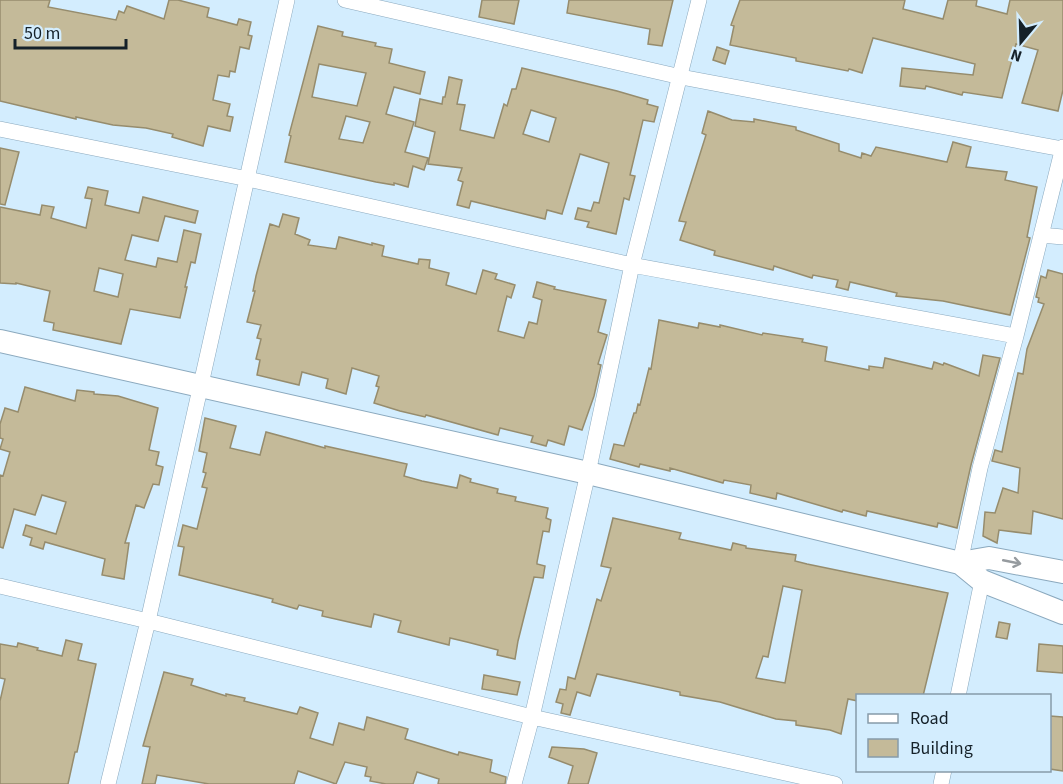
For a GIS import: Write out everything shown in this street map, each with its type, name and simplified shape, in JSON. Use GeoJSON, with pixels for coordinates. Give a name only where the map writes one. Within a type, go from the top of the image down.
{"type":"FeatureCollection","features":[{"type":"Feature","properties":{"kind":"main road"},"geometry":{"type":"LineString","coordinates":[[0,341],[588,473],[960,563],[988,558],[1063,572]]}},
{"type":"Feature","properties":{"kind":"main road"},"geometry":{"type":"LineString","coordinates":[[960,563],[982,581],[1063,613]]}},
{"type":"Feature","properties":{"kind":"street"},"geometry":{"type":"LineString","coordinates":[[108,784],[148,621],[287,0]]}},
{"type":"Feature","properties":{"kind":"street"},"geometry":{"type":"LineString","coordinates":[[345,0],[681,77],[1063,148],[980,468],[960,563]]}},
{"type":"Feature","properties":{"kind":"street"},"geometry":{"type":"LineString","coordinates":[[514,784],[532,717],[588,473],[632,265],[699,0]]}},
{"type":"Feature","properties":{"kind":"street"},"geometry":{"type":"LineString","coordinates":[[0,129],[248,179],[632,265],[1016,336]]}},
{"type":"Feature","properties":{"kind":"street"},"geometry":{"type":"LineString","coordinates":[[1041,235],[1063,237]]}},
{"type":"Feature","properties":{"kind":"street"},"geometry":{"type":"LineString","coordinates":[[958,694],[982,581]]}},
{"type":"Feature","properties":{"kind":"street"},"geometry":{"type":"LineString","coordinates":[[0,586],[532,717],[835,784]]}},
{"type":"Feature","properties":{"kind":"building"},"geometry":{"type":"Polygon","coordinates":[[[0,0],[50,0],[48,7],[116,20],[119,11],[124,13],[127,6],[164,19],[169,0],[178,0],[209,8],[207,17],[237,25],[239,19],[251,22],[248,35],[252,36],[249,49],[240,47],[235,72],[230,71],[229,77],[218,75],[213,100],[230,104],[227,116],[233,117],[230,131],[208,126],[203,146],[172,137],[173,134],[146,128],[113,125],[76,117],[76,119],[0,101],[0,0]]]}},
{"type":"Feature","properties":{"kind":"building"},"geometry":{"type":"Polygon","coordinates":[[[482,0],[519,0],[514,24],[479,17],[482,0]]]}},
{"type":"Feature","properties":{"kind":"building"},"geometry":{"type":"Polygon","coordinates":[[[569,0],[673,0],[662,46],[648,44],[650,29],[567,13],[569,0]]]}},
{"type":"Feature","properties":{"kind":"building"},"geometry":{"type":"Polygon","coordinates":[[[740,0],[905,0],[903,9],[943,19],[948,0],[977,0],[976,6],[1007,14],[1010,0],[1063,0],[1063,90],[1058,111],[1022,103],[1038,50],[1016,44],[1002,98],[963,92],[962,95],[926,86],[925,89],[900,86],[902,68],[973,75],[975,64],[873,38],[862,73],[796,61],[796,58],[730,45],[734,26],[731,25],[740,0]]]}},
{"type":"Feature","properties":{"kind":"building"},"geometry":{"type":"Polygon","coordinates":[[[318,26],[343,32],[342,36],[392,49],[389,63],[425,72],[420,94],[394,87],[386,114],[414,122],[405,152],[428,158],[424,170],[413,166],[408,187],[285,162],[291,136],[289,135],[318,26]],[[319,64],[312,97],[357,106],[366,73],[319,64]],[[346,116],[339,139],[363,143],[370,122],[346,116]]]}},
{"type":"Feature","properties":{"kind":"building"},"geometry":{"type":"Polygon","coordinates":[[[717,47],[729,51],[725,64],[713,60],[717,47]]]}},
{"type":"Feature","properties":{"kind":"building"},"geometry":{"type":"Polygon","coordinates":[[[522,68],[617,91],[648,100],[647,104],[658,107],[654,122],[643,120],[630,175],[635,176],[629,200],[624,198],[616,234],[587,227],[589,222],[575,219],[578,208],[591,211],[594,202],[599,203],[609,163],[580,154],[562,214],[547,210],[545,219],[471,201],[469,208],[457,205],[463,182],[458,180],[462,168],[428,164],[435,132],[415,126],[420,99],[442,104],[449,77],[462,80],[457,104],[465,105],[460,130],[494,138],[504,104],[507,106],[512,89],[516,89],[522,68]],[[531,110],[523,134],[549,142],[556,118],[531,110]]]}},
{"type":"Feature","properties":{"kind":"building"},"geometry":{"type":"Polygon","coordinates":[[[708,111],[732,120],[754,122],[754,119],[796,127],[796,130],[839,144],[839,151],[861,158],[862,153],[871,156],[876,147],[947,162],[953,142],[971,147],[966,167],[1007,172],[1005,180],[1037,187],[1027,237],[1030,238],[1010,315],[943,301],[896,296],[897,293],[850,282],[848,290],[836,287],[838,280],[813,275],[812,278],[774,266],[773,270],[714,255],[715,251],[680,240],[686,222],[679,221],[706,135],[702,133],[708,111]]]}},
{"type":"Feature","properties":{"kind":"building"},"geometry":{"type":"Polygon","coordinates":[[[0,148],[19,152],[5,205],[0,204],[0,148]]]}},
{"type":"Feature","properties":{"kind":"building"},"geometry":{"type":"Polygon","coordinates":[[[88,187],[108,191],[105,205],[139,213],[143,197],[198,211],[195,223],[165,216],[158,241],[132,235],[125,260],[156,267],[158,258],[177,262],[184,230],[201,234],[195,263],[191,262],[180,318],[130,309],[121,344],[53,330],[54,323],[44,321],[50,291],[16,283],[0,283],[0,207],[40,215],[42,205],[54,207],[51,218],[86,228],[92,199],[85,198],[88,187]],[[99,268],[94,291],[118,297],[123,274],[99,268]]]}},
{"type":"Feature","properties":{"kind":"building"},"geometry":{"type":"Polygon","coordinates":[[[283,214],[299,218],[295,234],[310,240],[308,245],[336,249],[339,237],[384,246],[382,256],[418,264],[419,259],[430,260],[429,268],[449,273],[446,285],[476,294],[483,270],[497,274],[495,279],[515,285],[511,298],[507,296],[498,331],[524,338],[529,322],[537,324],[542,300],[533,297],[537,282],[555,287],[554,289],[606,300],[598,332],[607,335],[598,364],[601,365],[594,396],[582,430],[569,426],[564,445],[548,440],[546,446],[531,442],[533,436],[500,428],[498,435],[426,415],[425,417],[400,411],[374,403],[379,387],[376,386],[379,376],[352,368],[346,394],[326,388],[328,379],[302,372],[299,385],[257,375],[260,360],[256,359],[261,339],[257,338],[261,325],[247,322],[270,224],[279,227],[283,214]]]}},
{"type":"Feature","properties":{"kind":"building"},"geometry":{"type":"Polygon","coordinates":[[[1048,270],[1063,274],[1063,519],[1033,511],[1031,534],[999,530],[997,543],[983,536],[985,512],[995,513],[1003,488],[1018,493],[1020,468],[992,461],[995,450],[1002,452],[1018,373],[1023,374],[1027,349],[1044,304],[1038,302],[1039,298],[1036,297],[1041,276],[1046,278],[1048,270]]]}},
{"type":"Feature","properties":{"kind":"building"},"geometry":{"type":"Polygon","coordinates":[[[659,320],[698,328],[699,323],[720,327],[720,325],[762,335],[763,333],[803,339],[802,342],[827,347],[825,361],[869,370],[869,366],[883,368],[885,358],[932,369],[934,362],[943,365],[944,363],[979,376],[983,355],[1000,358],[971,465],[957,528],[938,523],[937,527],[867,511],[866,516],[843,510],[842,512],[777,493],[776,499],[750,493],[751,485],[724,480],[723,483],[670,468],[670,471],[640,464],[639,467],[610,459],[614,444],[624,446],[634,413],[636,413],[638,404],[640,405],[649,368],[651,369],[659,320]]]}},
{"type":"Feature","properties":{"kind":"building"},"geometry":{"type":"Polygon","coordinates":[[[25,387],[75,401],[77,390],[118,396],[158,408],[149,450],[159,452],[156,465],[163,467],[159,485],[153,484],[144,508],[136,505],[125,543],[129,543],[124,579],[102,575],[105,559],[45,542],[43,549],[30,545],[32,538],[23,535],[26,525],[56,534],[66,502],[42,495],[35,515],[14,509],[3,548],[0,547],[0,475],[3,476],[10,452],[0,449],[3,439],[0,438],[0,424],[5,408],[18,412],[25,387]]]}},
{"type":"Feature","properties":{"kind":"building"},"geometry":{"type":"Polygon","coordinates":[[[205,418],[236,426],[230,448],[260,455],[266,432],[325,448],[325,446],[407,464],[404,476],[422,481],[457,488],[460,475],[471,479],[470,482],[498,489],[497,493],[516,497],[515,501],[548,508],[546,518],[551,520],[549,532],[543,531],[537,562],[545,566],[543,578],[534,577],[515,659],[497,655],[498,650],[450,638],[449,645],[398,632],[401,621],[374,614],[371,627],[322,616],[323,611],[299,605],[297,609],[272,602],[273,599],[179,575],[184,547],[178,546],[183,525],[197,529],[207,488],[202,487],[206,473],[203,472],[207,453],[199,451],[205,418]]]}},
{"type":"Feature","properties":{"kind":"building"},"geometry":{"type":"Polygon","coordinates":[[[613,518],[681,533],[679,539],[731,550],[733,543],[746,546],[746,548],[796,555],[795,561],[807,564],[948,593],[923,694],[856,694],[856,701],[848,699],[841,734],[796,725],[796,721],[776,719],[720,702],[680,695],[680,692],[597,674],[590,696],[577,692],[570,715],[561,713],[563,704],[556,702],[560,689],[566,690],[568,677],[575,679],[597,599],[601,601],[611,568],[601,566],[613,518]],[[783,586],[768,657],[763,656],[756,678],[785,683],[802,590],[783,586]]]}},
{"type":"Feature","properties":{"kind":"building"},"geometry":{"type":"Polygon","coordinates":[[[999,622],[1010,624],[1007,639],[996,637],[999,622]]]}},
{"type":"Feature","properties":{"kind":"building"},"geometry":{"type":"Polygon","coordinates":[[[66,640],[82,644],[78,660],[96,664],[68,784],[0,784],[0,701],[5,679],[0,678],[0,644],[17,647],[18,643],[62,656],[66,640]]]}},
{"type":"Feature","properties":{"kind":"building"},"geometry":{"type":"Polygon","coordinates":[[[1039,644],[1063,646],[1063,673],[1037,671],[1039,644]]]}},
{"type":"Feature","properties":{"kind":"building"},"geometry":{"type":"Polygon","coordinates":[[[164,672],[193,679],[191,685],[226,696],[226,694],[245,698],[244,701],[297,714],[300,707],[318,713],[310,738],[333,745],[339,723],[364,730],[367,717],[408,729],[405,739],[458,755],[459,752],[492,760],[490,772],[506,777],[505,784],[438,784],[439,779],[417,772],[413,784],[386,784],[370,781],[371,777],[365,776],[367,767],[345,762],[336,784],[298,771],[294,784],[209,784],[157,775],[155,784],[142,784],[150,747],[143,746],[164,672]]]}},
{"type":"Feature","properties":{"kind":"building"},"geometry":{"type":"Polygon","coordinates":[[[484,675],[520,682],[517,695],[482,689],[484,675]]]}},
{"type":"Feature","properties":{"kind":"building"},"geometry":{"type":"Polygon","coordinates":[[[1051,716],[1063,717],[1063,771],[1051,769],[1051,716]]]}},
{"type":"Feature","properties":{"kind":"building"},"geometry":{"type":"Polygon","coordinates":[[[552,747],[584,749],[597,753],[588,784],[568,784],[573,766],[549,757],[552,747]]]}}]}
